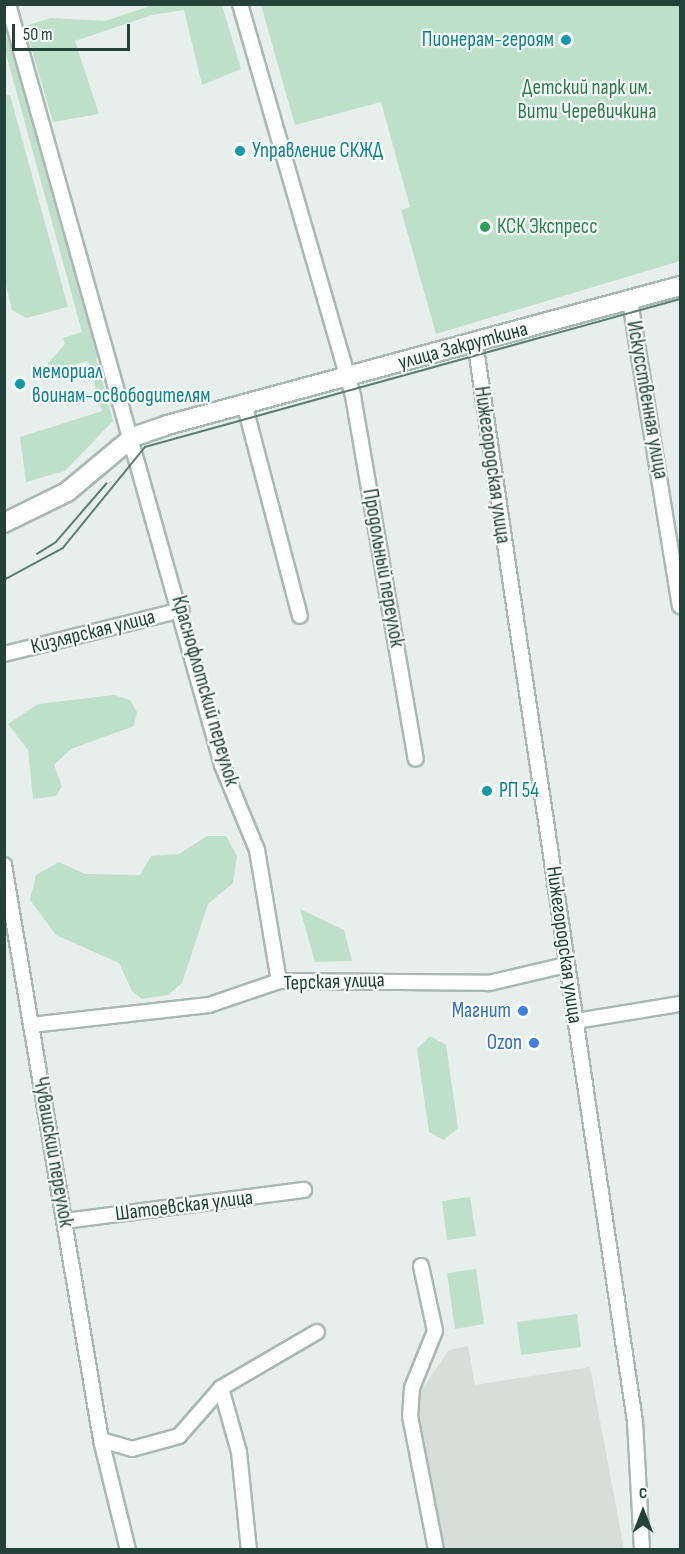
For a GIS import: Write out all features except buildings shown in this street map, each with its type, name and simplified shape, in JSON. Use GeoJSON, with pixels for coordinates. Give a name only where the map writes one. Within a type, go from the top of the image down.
{"type":"FeatureCollection","features":[{"type":"Feature","properties":{"kind":"main road","name":"улица Закруткина"},"geometry":{"type":"LineString","coordinates":[[4,523],[67,492],[133,437],[244,403],[681,286]]}},
{"type":"Feature","properties":{"kind":"street","name":"Краснофлотский переулок"},"geometry":{"type":"LineString","coordinates":[[8,4],[182,610],[222,765],[257,850],[279,981]]}},
{"type":"Feature","properties":{"kind":"street","name":"Продольный переулок"},"geometry":{"type":"LineString","coordinates":[[240,4],[346,377],[416,759]]}},
{"type":"Feature","properties":{"kind":"street","name":"Искусственная улица"},"geometry":{"type":"LineString","coordinates":[[630,301],[681,606]]}},
{"type":"Feature","properties":{"kind":"street","name":"Нижегородская улица"},"geometry":{"type":"LineString","coordinates":[[475,342],[635,1421],[642,1550]]}},
{"type":"Feature","properties":{"kind":"street"},"geometry":{"type":"LineString","coordinates":[[244,403],[300,616]]}},
{"type":"Feature","properties":{"kind":"street","name":"Кизлярская улица"},"geometry":{"type":"LineString","coordinates":[[4,654],[182,610]]}},
{"type":"Feature","properties":{"kind":"street","name":"Чувашский переулок"},"geometry":{"type":"LineString","coordinates":[[4,865],[101,1440],[128,1550]]}},
{"type":"Feature","properties":{"kind":"street","name":"Терская улица"},"geometry":{"type":"LineString","coordinates":[[31,1025],[209,1005],[279,981],[489,983],[566,965]]}},
{"type":"Feature","properties":{"kind":"street"},"geometry":{"type":"LineString","coordinates":[[576,1021],[681,1004]]}},
{"type":"Feature","properties":{"kind":"street","name":"Шатоевская улица"},"geometry":{"type":"LineString","coordinates":[[65,1221],[304,1190]]}},
{"type":"Feature","properties":{"kind":"street"},"geometry":{"type":"LineString","coordinates":[[421,1266],[435,1331],[412,1388],[410,1416],[436,1550]]}},
{"type":"Feature","properties":{"kind":"street"},"geometry":{"type":"LineString","coordinates":[[101,1440],[132,1449],[179,1436],[221,1388],[317,1332]]}},
{"type":"Feature","properties":{"kind":"street"},"geometry":{"type":"LineString","coordinates":[[221,1388],[239,1452],[249,1550]]}},
{"type":"Feature","properties":{"kind":"shaded area"},"geometry":{"type":"Polygon","coordinates":[[[468,1346],[475,1385],[590,1367],[624,1549],[445,1549],[417,1416],[419,1393],[449,1350],[468,1346]]]}},
{"type":"Feature","properties":{"kind":"green space"},"geometry":{"type":"Polygon","coordinates":[[[153,5],[222,5],[241,69],[202,85],[184,10],[152,15],[75,41],[99,114],[53,122],[25,26],[51,18],[105,21],[153,5]]]}},
{"type":"Feature","properties":{"kind":"green space","name":"Детский парк им. Вити Черевичкина"},"geometry":{"type":"Polygon","coordinates":[[[261,5],[680,5],[680,261],[436,334],[401,210],[410,207],[381,102],[295,125],[261,5]]]}},
{"type":"Feature","properties":{"kind":"green space"},"geometry":{"type":"Polygon","coordinates":[[[11,37],[101,357],[96,358],[113,421],[65,471],[26,482],[20,437],[102,411],[88,361],[50,371],[48,363],[65,344],[63,338],[82,332],[5,50],[4,39],[11,37]]]}},
{"type":"Feature","properties":{"kind":"green space"},"geometry":{"type":"Polygon","coordinates":[[[10,95],[68,307],[26,318],[12,310],[5,281],[4,96],[10,95]]]}},
{"type":"Feature","properties":{"kind":"green space"},"geometry":{"type":"Polygon","coordinates":[[[114,695],[130,700],[137,712],[134,726],[71,749],[54,765],[62,786],[56,796],[33,799],[28,750],[8,724],[38,704],[114,695]]]}},
{"type":"Feature","properties":{"kind":"green space"},"geometry":{"type":"Polygon","coordinates":[[[207,836],[226,836],[237,856],[233,883],[208,904],[182,983],[168,995],[142,999],[132,991],[119,963],[56,935],[30,900],[36,875],[59,862],[85,874],[140,875],[151,856],[179,854],[207,836]]]}},
{"type":"Feature","properties":{"kind":"green space"},"geometry":{"type":"Polygon","coordinates":[[[300,909],[344,930],[352,961],[315,962],[300,909]]]}},
{"type":"Feature","properties":{"kind":"green space"},"geometry":{"type":"Polygon","coordinates":[[[430,1036],[446,1045],[458,1128],[444,1140],[429,1132],[417,1049],[430,1036]]]}},
{"type":"Feature","properties":{"kind":"green space"},"geometry":{"type":"Polygon","coordinates":[[[470,1197],[476,1236],[447,1240],[442,1201],[470,1197]]]}},
{"type":"Feature","properties":{"kind":"green space"},"geometry":{"type":"Polygon","coordinates":[[[476,1269],[484,1324],[455,1329],[447,1273],[476,1269]]]}},
{"type":"Feature","properties":{"kind":"green space"},"geometry":{"type":"Polygon","coordinates":[[[577,1314],[581,1347],[521,1355],[517,1322],[577,1314]]]}},
{"type":"Feature","properties":{"kind":"tram line"},"geometry":{"type":"LineString","coordinates":[[4,580],[63,548],[145,447],[680,299]]}},
{"type":"Feature","properties":{"kind":"tram line"},"geometry":{"type":"LineString","coordinates":[[37,554],[56,542],[106,484]]}},
{"type":"Feature","properties":{"kind":"place","name":"Пионерам-героям"},"geometry":{"type":"Point","coordinates":[566,40]}},
{"type":"Feature","properties":{"kind":"place","name":"Управление СКЖД"},"geometry":{"type":"Point","coordinates":[240,151]}},
{"type":"Feature","properties":{"kind":"place","name":"КСК Экспресс"},"geometry":{"type":"Point","coordinates":[485,227]}},
{"type":"Feature","properties":{"kind":"place","name":"мемориал воинам-освободителям"},"geometry":{"type":"Point","coordinates":[20,384]}},
{"type":"Feature","properties":{"kind":"place","name":"РП 54"},"geometry":{"type":"Point","coordinates":[487,791]}},
{"type":"Feature","properties":{"kind":"place","name":"Магнит"},"geometry":{"type":"Point","coordinates":[523,1011]}},
{"type":"Feature","properties":{"kind":"place","name":"Ozon"},"geometry":{"type":"Point","coordinates":[534,1043]}}]}
